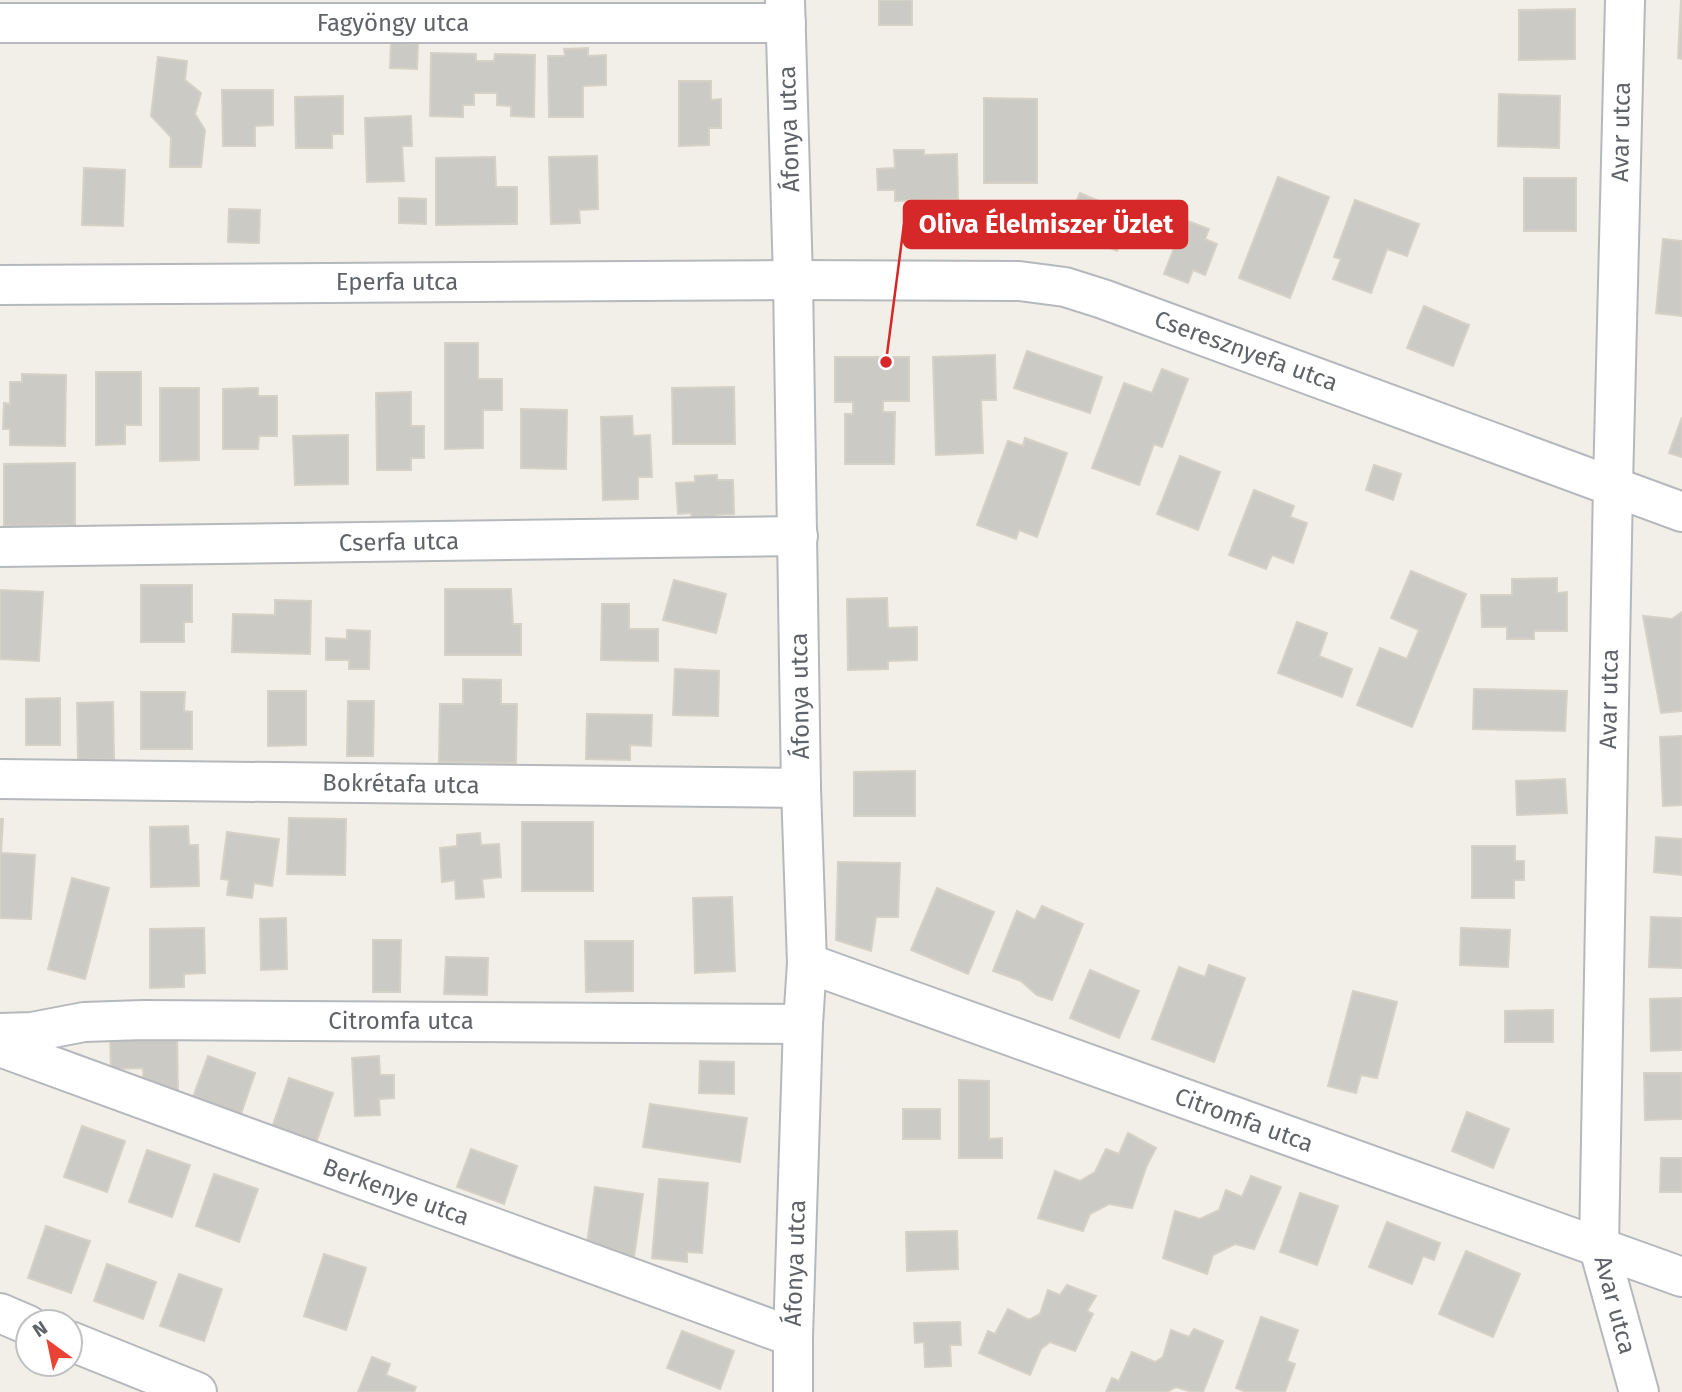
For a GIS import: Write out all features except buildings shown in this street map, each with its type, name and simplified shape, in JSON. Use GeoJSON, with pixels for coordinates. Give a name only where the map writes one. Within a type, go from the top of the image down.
{"type":"FeatureCollection","features":[{"type":"Feature","properties":{"kind":"street","name":"Avar utca"},"geometry":{"type":"LineString","coordinates":[[1625,0],[1599,1248],[1639,1392]]}},
{"type":"Feature","properties":{"kind":"street","name":"Fagyöngy utca"},"geometry":{"type":"LineString","coordinates":[[0,23],[785,11]]}},
{"type":"Feature","properties":{"kind":"street","name":"Áfonya utca"},"geometry":{"type":"LineString","coordinates":[[785,11],[807,963],[793,1392]]}},
{"type":"Feature","properties":{"kind":"street","name":"Cseresznyefa utca"},"geometry":{"type":"LineString","coordinates":[[793,280],[1019,281],[1065,286],[1682,512]]}},
{"type":"Feature","properties":{"kind":"street","name":"Eperfa utca"},"geometry":{"type":"LineString","coordinates":[[0,285],[793,280]]}},
{"type":"Feature","properties":{"kind":"street","name":"Cserfa utca"},"geometry":{"type":"LineString","coordinates":[[0,547],[798,536]]}},
{"type":"Feature","properties":{"kind":"street","name":"Bokrétafa utca"},"geometry":{"type":"LineString","coordinates":[[0,779],[802,788]]}},
{"type":"Feature","properties":{"kind":"street","name":"Citromfa utca"},"geometry":{"type":"LineString","coordinates":[[807,963],[1682,1277]]}},
{"type":"Feature","properties":{"kind":"street","name":"Citromfa utca"},"geometry":{"type":"LineString","coordinates":[[0,1033],[32,1032],[84,1022],[143,1020],[803,1024]]}},
{"type":"Feature","properties":{"kind":"street","name":"Berkenye utca"},"geometry":{"type":"LineString","coordinates":[[0,1047],[793,1337]]}},
{"type":"Feature","properties":{"kind":"street"},"geometry":{"type":"LineString","coordinates":[[84,1347],[197,1392]]}},
{"type":"Feature","properties":{"kind":"place","name":"Oliva Élelmiszer Üzlet"},"geometry":{"type":"Point","coordinates":[886,362]}}]}
